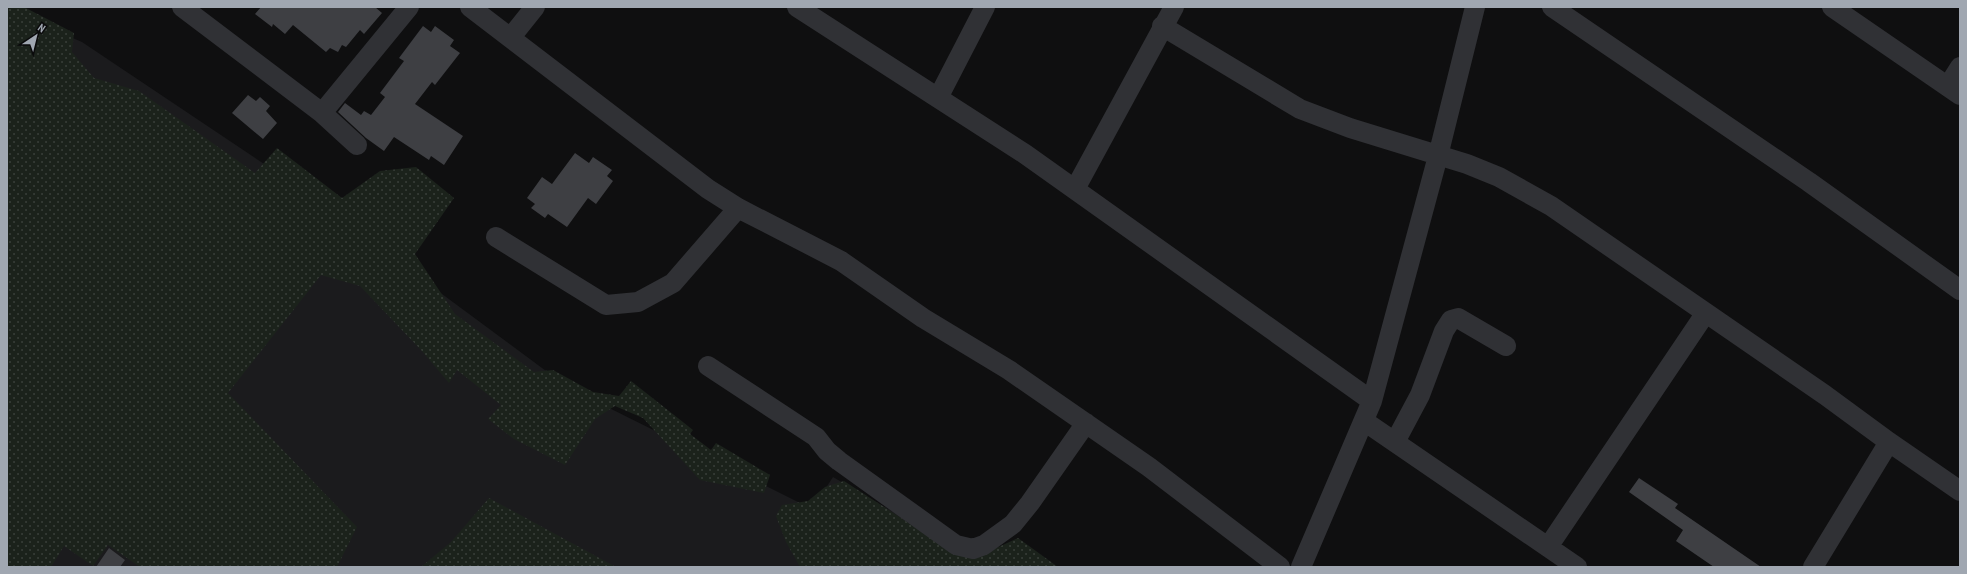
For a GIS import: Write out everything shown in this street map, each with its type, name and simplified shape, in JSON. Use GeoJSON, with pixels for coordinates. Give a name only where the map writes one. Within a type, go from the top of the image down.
{"type":"FeatureCollection","features":[{"type":"Feature","properties":{"kind":"street"},"geometry":{"type":"LineString","coordinates":[[182,7],[322,113],[357,145]]}},
{"type":"Feature","properties":{"kind":"street"},"geometry":{"type":"LineString","coordinates":[[322,113],[409,7]]}},
{"type":"Feature","properties":{"kind":"street"},"geometry":{"type":"LineString","coordinates":[[470,7],[708,189],[738,208],[841,262],[923,318],[1009,370],[1149,467],[1280,567]]}},
{"type":"Feature","properties":{"kind":"street"},"geometry":{"type":"LineString","coordinates":[[511,37],[536,7]]}},
{"type":"Feature","properties":{"kind":"street"},"geometry":{"type":"LineString","coordinates":[[797,7],[1025,154],[1372,400]]}},
{"type":"Feature","properties":{"kind":"street"},"geometry":{"type":"LineString","coordinates":[[938,98],[985,7]]}},
{"type":"Feature","properties":{"kind":"street"},"geometry":{"type":"LineString","coordinates":[[1075,189],[1162,26],[1174,7]]}},
{"type":"Feature","properties":{"kind":"street"},"geometry":{"type":"LineString","coordinates":[[1301,567],[1372,400],[1438,156],[1475,7]]}},
{"type":"Feature","properties":{"kind":"street"},"geometry":{"type":"LineString","coordinates":[[1552,7],[1809,182],[1960,290]]}},
{"type":"Feature","properties":{"kind":"street"},"geometry":{"type":"LineString","coordinates":[[1832,7],[1954,91],[1960,67]]}},
{"type":"Feature","properties":{"kind":"street"},"geometry":{"type":"LineString","coordinates":[[1162,26],[1300,109],[1350,128],[1467,164],[1500,177],[1550,206],[1705,314],[1825,395],[1889,442],[1960,491]]}},
{"type":"Feature","properties":{"kind":"street"},"geometry":{"type":"LineString","coordinates":[[496,237],[606,304],[638,302],[673,283],[738,208]]}},
{"type":"Feature","properties":{"kind":"street"},"geometry":{"type":"LineString","coordinates":[[1548,547],[1705,314]]}},
{"type":"Feature","properties":{"kind":"street"},"geometry":{"type":"LineString","coordinates":[[1395,442],[1420,395],[1444,331],[1451,320],[1458,318],[1506,346]]}},
{"type":"Feature","properties":{"kind":"street"},"geometry":{"type":"LineString","coordinates":[[708,366],[816,437],[827,451],[839,461],[956,545],[973,549],[984,545],[1018,518],[1086,423]]}},
{"type":"Feature","properties":{"kind":"street"},"geometry":{"type":"LineString","coordinates":[[1364,421],[1577,567]]}},
{"type":"Feature","properties":{"kind":"street"},"geometry":{"type":"LineString","coordinates":[[1813,567],[1889,442]]}},
{"type":"Feature","properties":{"kind":"shaded area"},"geometry":{"type":"Polygon","coordinates":[[[7,7],[24,7],[74,33],[72,52],[94,78],[139,91],[255,173],[277,148],[342,198],[380,171],[416,167],[454,198],[415,254],[455,314],[534,372],[553,370],[593,392],[619,396],[631,381],[693,430],[690,434],[711,450],[716,443],[770,475],[764,493],[700,480],[643,418],[615,406],[595,419],[565,465],[514,439],[488,419],[501,405],[457,370],[449,383],[421,350],[360,286],[321,275],[228,393],[357,527],[337,567],[140,567],[108,545],[93,566],[64,546],[51,567],[7,567],[7,7]]]}},
{"type":"Feature","properties":{"kind":"shaded area"},"geometry":{"type":"Polygon","coordinates":[[[7,10],[82,42],[288,180],[569,388],[812,509],[833,477],[989,567],[7,567],[7,10]]]}},
{"type":"Feature","properties":{"kind":"shaded area"},"geometry":{"type":"Polygon","coordinates":[[[844,481],[941,544],[981,555],[1018,538],[1058,567],[800,567],[786,542],[776,516],[782,505],[808,501],[825,487],[844,481]]]}},
{"type":"Feature","properties":{"kind":"shaded area"},"geometry":{"type":"Polygon","coordinates":[[[489,498],[616,567],[421,567],[451,542],[489,498]]]}},
{"type":"Feature","properties":{"kind":"building"},"geometry":{"type":"Polygon","coordinates":[[[261,7],[375,7],[382,13],[364,34],[360,30],[346,47],[342,45],[338,52],[330,48],[326,52],[293,25],[285,34],[273,24],[272,27],[255,14],[261,7]]]}},
{"type":"Feature","properties":{"kind":"building"},"geometry":{"type":"Polygon","coordinates":[[[423,26],[431,32],[435,26],[454,40],[450,46],[460,53],[435,85],[432,82],[415,104],[463,136],[444,165],[431,156],[429,160],[394,137],[384,151],[366,138],[338,112],[345,103],[361,115],[364,111],[371,115],[385,97],[380,93],[404,61],[399,58],[423,26]]]}},
{"type":"Feature","properties":{"kind":"building"},"geometry":{"type":"Polygon","coordinates":[[[248,95],[256,101],[260,97],[270,106],[266,111],[277,123],[263,139],[232,113],[248,95]]]}},
{"type":"Feature","properties":{"kind":"building"},"geometry":{"type":"Polygon","coordinates":[[[575,153],[589,163],[593,157],[612,170],[607,176],[613,181],[596,204],[588,198],[567,227],[548,214],[545,218],[531,208],[535,204],[527,198],[542,177],[552,184],[575,153]]]}},
{"type":"Feature","properties":{"kind":"building"},"geometry":{"type":"Polygon","coordinates":[[[1639,478],[1678,504],[1675,508],[1761,567],[1714,567],[1676,541],[1683,530],[1629,492],[1639,478]]]}},
{"type":"Feature","properties":{"kind":"building"},"geometry":{"type":"Polygon","coordinates":[[[109,548],[125,560],[120,567],[96,567],[109,548]]]}}]}
